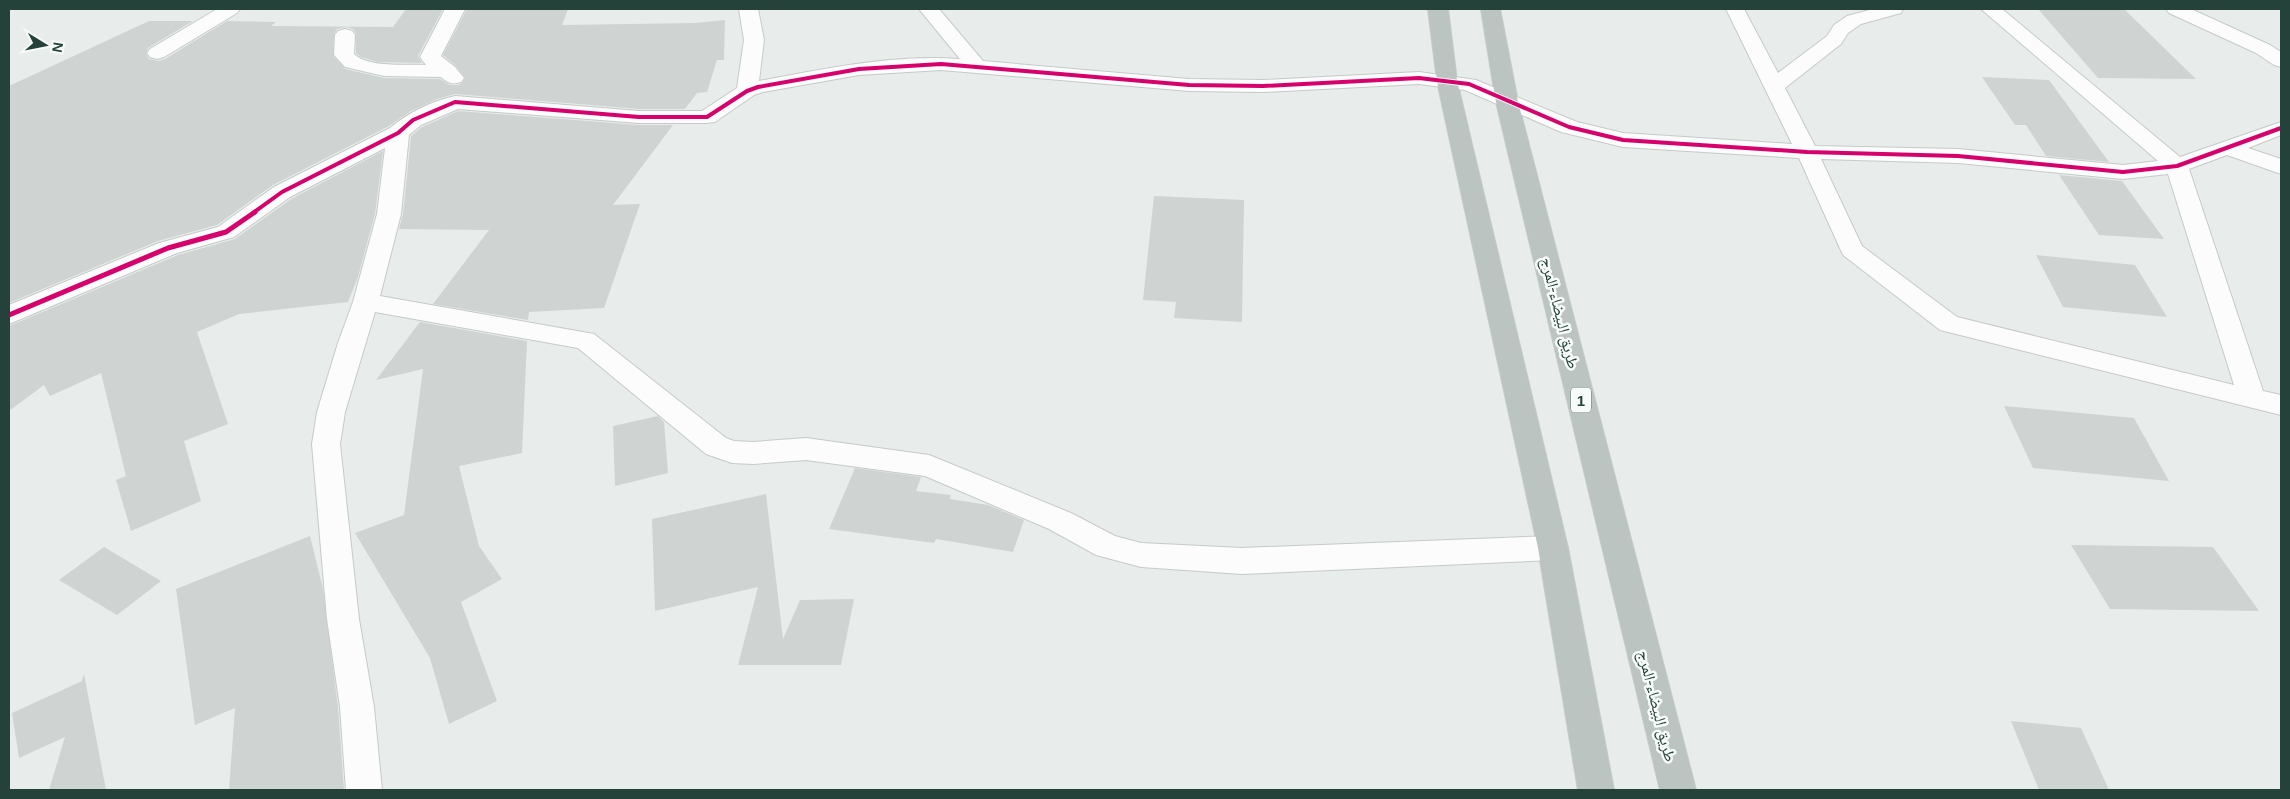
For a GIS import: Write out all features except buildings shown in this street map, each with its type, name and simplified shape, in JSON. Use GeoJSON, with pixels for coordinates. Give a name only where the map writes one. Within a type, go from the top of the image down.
{"type":"FeatureCollection","features":[{"type":"Feature","properties":{"kind":"highway"},"geometry":{"type":"LineString","coordinates":[[1438,9],[1447,81],[1553,548],[1596,790]]}},
{"type":"Feature","properties":{"kind":"highway","name":"طريق البيضاء-المرج"},"geometry":{"type":"LineString","coordinates":[[1490,9],[1507,102],[1678,790]]}},
{"type":"Feature","properties":{"kind":"street"},"geometry":{"type":"LineString","coordinates":[[157,53],[230,9]]}},
{"type":"Feature","properties":{"kind":"street"},"geometry":{"type":"LineString","coordinates":[[455,9],[430,57],[454,77],[455,102]]}},
{"type":"Feature","properties":{"kind":"street"},"geometry":{"type":"LineString","coordinates":[[747,91],[754,40],[748,9]]}},
{"type":"Feature","properties":{"kind":"street"},"geometry":{"type":"LineString","coordinates":[[929,9],[976,66]]}},
{"type":"Feature","properties":{"kind":"street"},"geometry":{"type":"LineString","coordinates":[[1735,9],[1807,152],[1852,250],[1949,324],[2281,405]]}},
{"type":"Feature","properties":{"kind":"street"},"geometry":{"type":"LineString","coordinates":[[1774,86],[1834,40],[1841,29],[1854,20],[1894,9]]}},
{"type":"Feature","properties":{"kind":"street"},"geometry":{"type":"LineString","coordinates":[[1991,9],[2177,166],[2252,399]]}},
{"type":"Feature","properties":{"kind":"street"},"geometry":{"type":"LineString","coordinates":[[2176,9],[2263,49],[2281,61]]}},
{"type":"Feature","properties":{"kind":"street"},"geometry":{"type":"LineString","coordinates":[[345,35],[344,55],[352,63],[384,70],[448,72]]}},
{"type":"Feature","properties":{"kind":"street"},"geometry":{"type":"LineString","coordinates":[[9,315],[168,248],[226,232],[282,192],[398,133],[413,120],[455,102],[640,118],[707,117],[747,91],[859,69],[941,64],[1189,86],[1263,86],[1401,78],[1469,84],[1496,95],[1507,102],[1569,127],[1623,140],[1807,152],[1958,156],[2123,172],[2177,166],[2281,128]]}},
{"type":"Feature","properties":{"kind":"street"},"geometry":{"type":"LineString","coordinates":[[364,790],[357,707],[343,619],[326,444],[332,412],[351,343],[366,302],[372,269],[389,214],[398,133]]}},
{"type":"Feature","properties":{"kind":"street"},"geometry":{"type":"LineString","coordinates":[[2228,148],[2281,167]]}},
{"type":"Feature","properties":{"kind":"street"},"geometry":{"type":"LineString","coordinates":[[366,302],[585,340],[716,446],[732,452],[753,453],[806,449],[929,466],[1060,521],[1121,551],[1242,561],[1553,548]]}},
{"type":"Feature","properties":{"kind":"cycle path"},"geometry":{"type":"LineString","coordinates":[[9,315],[168,248],[226,232],[282,192],[398,133],[413,120],[455,102],[639,117],[707,117],[747,91],[758,87],[859,69],[941,64],[1189,85],[1263,86],[1419,78],[1469,84],[1569,127],[1623,140],[1807,152],[1958,156],[2123,172],[2177,166],[2281,128]]}}]}
